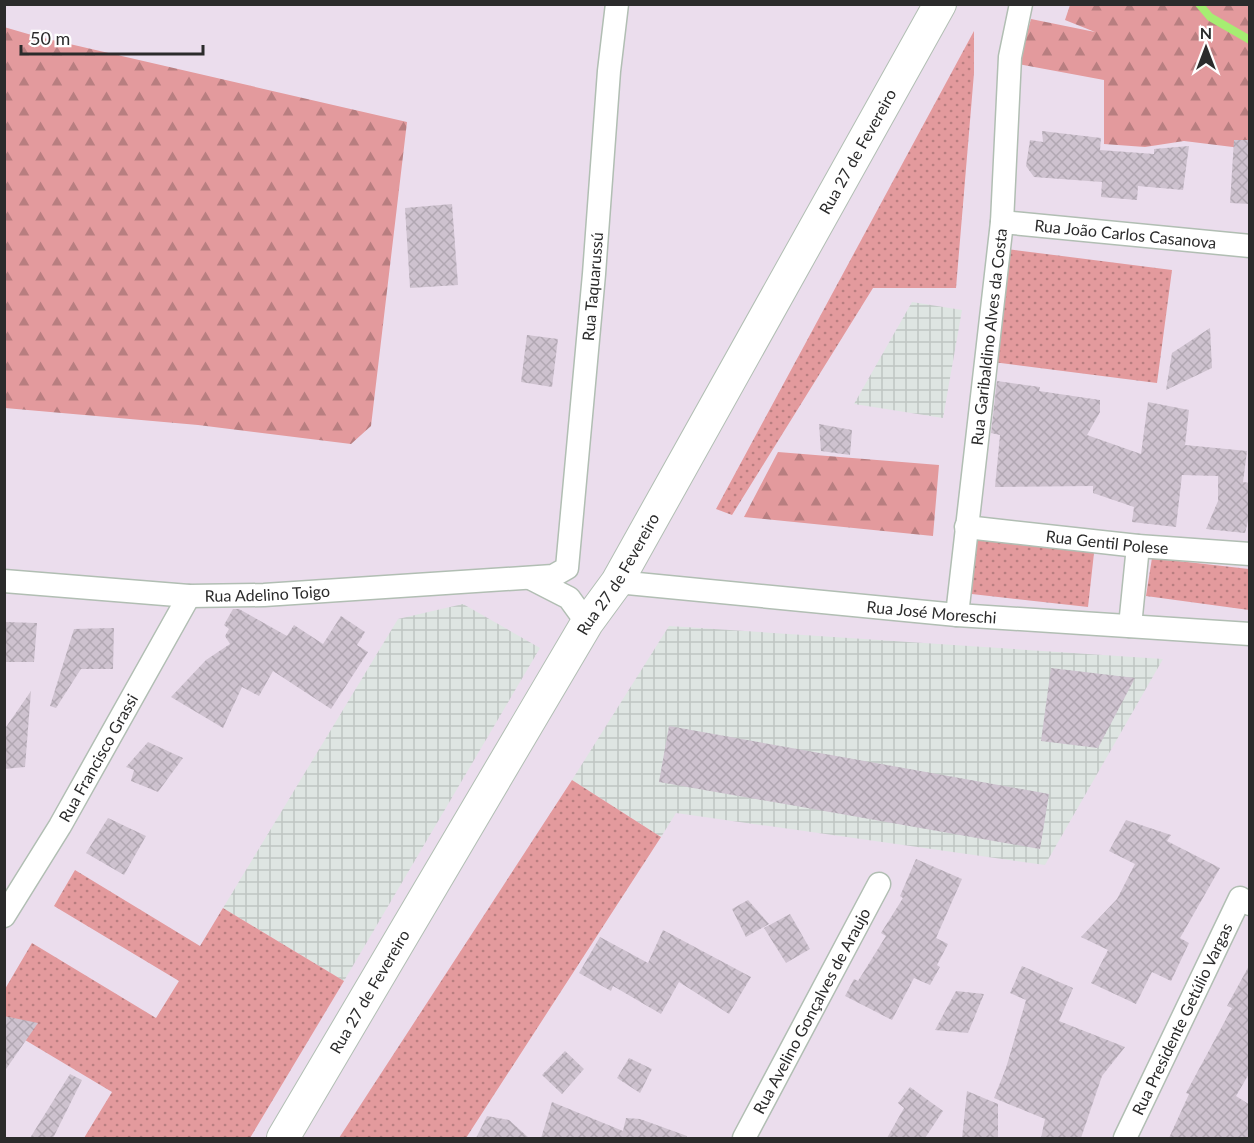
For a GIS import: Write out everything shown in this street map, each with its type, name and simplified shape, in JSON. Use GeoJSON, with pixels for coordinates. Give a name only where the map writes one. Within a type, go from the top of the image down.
{"type":"FeatureCollection","features":[{"type":"Feature","properties":{"kind":"main road","name":"Rua 27 de Fevereiro"},"geometry":{"type":"LineString","coordinates":[[284,1138],[587,624],[617,582],[940,4]]}},
{"type":"Feature","properties":{"kind":"street","name":"Rua Taquarussú"},"geometry":{"type":"LineString","coordinates":[[567,568],[594,273],[609,71],[617,4]]}},
{"type":"Feature","properties":{"kind":"street","name":"Rua Garibaldino Alves da Costa"},"geometry":{"type":"LineString","coordinates":[[957,615],[1002,222],[1010,57],[1021,4]]}},
{"type":"Feature","properties":{"kind":"street","name":"Rua João Carlos Casanova"},"geometry":{"type":"LineString","coordinates":[[1002,222],[1250,246]]}},
{"type":"Feature","properties":{"kind":"street","name":"Rua Gentil Polese"},"geometry":{"type":"LineString","coordinates":[[966,527],[1138,546],[1250,554]]}},
{"type":"Feature","properties":{"kind":"street"},"geometry":{"type":"LineString","coordinates":[[1130,626],[1138,546]]}},
{"type":"Feature","properties":{"kind":"street","name":"Rua Adelino Toigo"},"geometry":{"type":"LineString","coordinates":[[4,581],[189,596],[264,595],[553,576],[567,568]]}},
{"type":"Feature","properties":{"kind":"street"},"geometry":{"type":"LineString","coordinates":[[529,577],[569,598],[587,624]]}},
{"type":"Feature","properties":{"kind":"street","name":"Rua José Moreschi"},"geometry":{"type":"LineString","coordinates":[[617,582],[957,615],[1250,634]]}},
{"type":"Feature","properties":{"kind":"street","name":"Rua Francisco Grassi"},"geometry":{"type":"LineString","coordinates":[[4,916],[15,881],[60,826],[189,596]]}},
{"type":"Feature","properties":{"kind":"street","name":"Rua Avelino Gonçalves de Araujo"},"geometry":{"type":"LineString","coordinates":[[744,1138],[879,884]]}},
{"type":"Feature","properties":{"kind":"street","name":"Rua Presidente Getúlio Vargas"},"geometry":{"type":"LineString","coordinates":[[1125,1138],[1245,901]]}},
{"type":"Feature","properties":{"kind":"shaded area"},"geometry":{"type":"Polygon","coordinates":[[[912,302],[962,310],[943,418],[854,404],[912,302]]]}},
{"type":"Feature","properties":{"kind":"shaded area"},"geometry":{"type":"Polygon","coordinates":[[[463,604],[540,648],[344,981],[223,908],[398,619],[463,604]]]}},
{"type":"Feature","properties":{"kind":"shaded area"},"geometry":{"type":"Polygon","coordinates":[[[669,626],[1163,659],[1045,865],[676,813],[661,837],[572,780],[669,626]]]}},
{"type":"Feature","properties":{"kind":"green space"},"geometry":{"type":"Polygon","coordinates":[[[1070,5],[1249,5],[1249,149],[1184,141],[1145,147],[1104,144],[1104,80],[1018,64],[1031,19],[1095,32],[1065,20],[1070,5]]]}},
{"type":"Feature","properties":{"kind":"green space"},"geometry":{"type":"Polygon","coordinates":[[[4,27],[407,122],[371,426],[351,444],[198,425],[5,408],[4,27]]]}},
{"type":"Feature","properties":{"kind":"green space"},"geometry":{"type":"Polygon","coordinates":[[[974,31],[974,73],[956,288],[873,288],[732,515],[716,509],[974,31]]]}},
{"type":"Feature","properties":{"kind":"green space"},"geometry":{"type":"Polygon","coordinates":[[[1007,249],[1172,270],[1157,383],[993,362],[1007,249]]]}},
{"type":"Feature","properties":{"kind":"green space"},"geometry":{"type":"Polygon","coordinates":[[[778,452],[939,465],[933,536],[744,517],[778,452]]]}},
{"type":"Feature","properties":{"kind":"green space"},"geometry":{"type":"Polygon","coordinates":[[[969,539],[1094,553],[1088,607],[963,593],[969,539]]]}},
{"type":"Feature","properties":{"kind":"green space"},"geometry":{"type":"Polygon","coordinates":[[[1152,558],[1249,569],[1249,610],[1146,596],[1152,558]]]}},
{"type":"Feature","properties":{"kind":"green space"},"geometry":{"type":"Polygon","coordinates":[[[572,780],[661,837],[466,1138],[339,1138],[572,780]]]}},
{"type":"Feature","properties":{"kind":"green space"},"geometry":{"type":"Polygon","coordinates":[[[75,870],[200,946],[223,908],[344,981],[250,1138],[84,1138],[112,1092],[5,1028],[5,989],[32,943],[156,1018],[179,981],[54,906],[75,870]]]}},
{"type":"Feature","properties":{"kind":"building"},"geometry":{"type":"Polygon","coordinates":[[[1042,131],[1101,138],[1100,150],[1154,154],[1154,149],[1189,146],[1183,190],[1138,186],[1137,200],[1101,197],[1102,182],[1034,177],[1026,166],[1030,140],[1043,142],[1042,131]]]}},
{"type":"Feature","properties":{"kind":"building"},"geometry":{"type":"Polygon","coordinates":[[[1234,140],[1250,140],[1250,204],[1230,203],[1234,140]]]}},
{"type":"Feature","properties":{"kind":"building"},"geometry":{"type":"Polygon","coordinates":[[[452,204],[458,285],[410,288],[405,208],[452,204]]]}},
{"type":"Feature","properties":{"kind":"building"},"geometry":{"type":"Polygon","coordinates":[[[1210,328],[1212,368],[1166,390],[1172,353],[1210,328]]]}},
{"type":"Feature","properties":{"kind":"building"},"geometry":{"type":"Polygon","coordinates":[[[527,335],[558,339],[552,387],[521,382],[527,335]]]}},
{"type":"Feature","properties":{"kind":"building"},"geometry":{"type":"Polygon","coordinates":[[[997,381],[1040,387],[1039,391],[1100,400],[1100,412],[1087,435],[1141,454],[1148,402],[1189,410],[1185,445],[1247,451],[1243,482],[1250,483],[1250,513],[1245,533],[1206,529],[1218,501],[1218,476],[1182,475],[1176,527],[1132,522],[1134,507],[1093,493],[1093,486],[995,487],[1000,435],[991,433],[997,381]]]}},
{"type":"Feature","properties":{"kind":"building"},"geometry":{"type":"Polygon","coordinates":[[[819,424],[852,430],[850,455],[821,451],[819,424]]]}},
{"type":"Feature","properties":{"kind":"building"},"geometry":{"type":"Polygon","coordinates":[[[233,609],[239,609],[287,636],[294,625],[323,644],[341,616],[365,632],[357,645],[368,652],[331,709],[273,671],[259,696],[242,687],[223,728],[171,697],[206,660],[230,644],[225,636],[229,629],[224,625],[233,609]]]}},
{"type":"Feature","properties":{"kind":"building"},"geometry":{"type":"Polygon","coordinates":[[[4,622],[37,623],[34,662],[4,662],[4,622]]]}},
{"type":"Feature","properties":{"kind":"building"},"geometry":{"type":"Polygon","coordinates":[[[114,628],[113,669],[81,669],[56,708],[50,706],[74,629],[114,628]]]}},
{"type":"Feature","properties":{"kind":"building"},"geometry":{"type":"Polygon","coordinates":[[[1051,668],[1135,678],[1098,748],[1041,741],[1051,668]]]}},
{"type":"Feature","properties":{"kind":"building"},"geometry":{"type":"Polygon","coordinates":[[[31,691],[25,767],[4,769],[4,730],[31,691]]]}},
{"type":"Feature","properties":{"kind":"building"},"geometry":{"type":"Polygon","coordinates":[[[669,726],[1049,794],[1040,849],[659,782],[669,726]]]}},
{"type":"Feature","properties":{"kind":"building"},"geometry":{"type":"Polygon","coordinates":[[[148,742],[183,758],[158,792],[131,781],[134,770],[126,767],[148,742]]]}},
{"type":"Feature","properties":{"kind":"building"},"geometry":{"type":"Polygon","coordinates":[[[108,818],[146,836],[124,875],[86,853],[108,818]]]}},
{"type":"Feature","properties":{"kind":"building"},"geometry":{"type":"Polygon","coordinates":[[[1126,820],[1171,835],[1167,841],[1220,868],[1180,938],[1189,943],[1171,981],[1152,972],[1136,1004],[1091,983],[1108,950],[1081,937],[1117,899],[1135,864],[1109,851],[1126,820]]]}},
{"type":"Feature","properties":{"kind":"building"},"geometry":{"type":"Polygon","coordinates":[[[916,859],[962,879],[936,938],[948,944],[937,965],[940,967],[930,985],[914,978],[892,1020],[845,996],[854,979],[858,981],[886,936],[881,933],[903,898],[900,896],[916,859]]]}},
{"type":"Feature","properties":{"kind":"building"},"geometry":{"type":"Polygon","coordinates":[[[748,900],[769,924],[746,937],[732,909],[748,900]]]}},
{"type":"Feature","properties":{"kind":"building"},"geometry":{"type":"Polygon","coordinates":[[[790,914],[810,949],[786,963],[764,928],[790,914]]]}},
{"type":"Feature","properties":{"kind":"building"},"geometry":{"type":"Polygon","coordinates":[[[663,930],[751,977],[729,1014],[679,982],[661,1014],[613,986],[611,991],[579,973],[600,937],[648,963],[663,930]]]}},
{"type":"Feature","properties":{"kind":"building"},"geometry":{"type":"Polygon","coordinates":[[[1250,964],[1250,1072],[1236,1096],[1250,1105],[1250,1138],[1169,1138],[1189,1094],[1186,1093],[1232,1008],[1227,1006],[1250,964]]]}},
{"type":"Feature","properties":{"kind":"building"},"geometry":{"type":"Polygon","coordinates":[[[1022,966],[1073,988],[1059,1021],[1125,1047],[1102,1076],[1081,1138],[1041,1138],[1045,1119],[994,1098],[1006,1068],[1026,1000],[1010,993],[1022,966]]]}},
{"type":"Feature","properties":{"kind":"building"},"geometry":{"type":"Polygon","coordinates":[[[956,991],[984,994],[968,1033],[935,1030],[956,991]]]}},
{"type":"Feature","properties":{"kind":"building"},"geometry":{"type":"Polygon","coordinates":[[[4,1016],[38,1023],[4,1072],[4,1016]]]}},
{"type":"Feature","properties":{"kind":"building"},"geometry":{"type":"Polygon","coordinates":[[[565,1051],[584,1069],[562,1094],[542,1075],[565,1051]]]}},
{"type":"Feature","properties":{"kind":"building"},"geometry":{"type":"Polygon","coordinates":[[[629,1058],[652,1069],[640,1093],[617,1078],[629,1058]]]}},
{"type":"Feature","properties":{"kind":"building"},"geometry":{"type":"Polygon","coordinates":[[[70,1074],[82,1080],[53,1138],[30,1138],[70,1074]]]}},
{"type":"Feature","properties":{"kind":"building"},"geometry":{"type":"Polygon","coordinates":[[[910,1087],[943,1111],[925,1138],[887,1138],[904,1108],[898,1103],[910,1087]]]}},
{"type":"Feature","properties":{"kind":"building"},"geometry":{"type":"Polygon","coordinates":[[[967,1091],[998,1104],[998,1138],[962,1138],[967,1091]]]}},
{"type":"Feature","properties":{"kind":"building"},"geometry":{"type":"Polygon","coordinates":[[[552,1102],[623,1131],[626,1118],[640,1119],[687,1136],[686,1138],[541,1138],[552,1102]]]}},
{"type":"Feature","properties":{"kind":"building"},"geometry":{"type":"Polygon","coordinates":[[[487,1116],[509,1120],[529,1138],[476,1138],[487,1116]]]}},
{"type":"Feature","properties":{"kind":"waterway"},"geometry":{"type":"LineString","coordinates":[[1199,4],[1210,17],[1250,40]]}}]}
